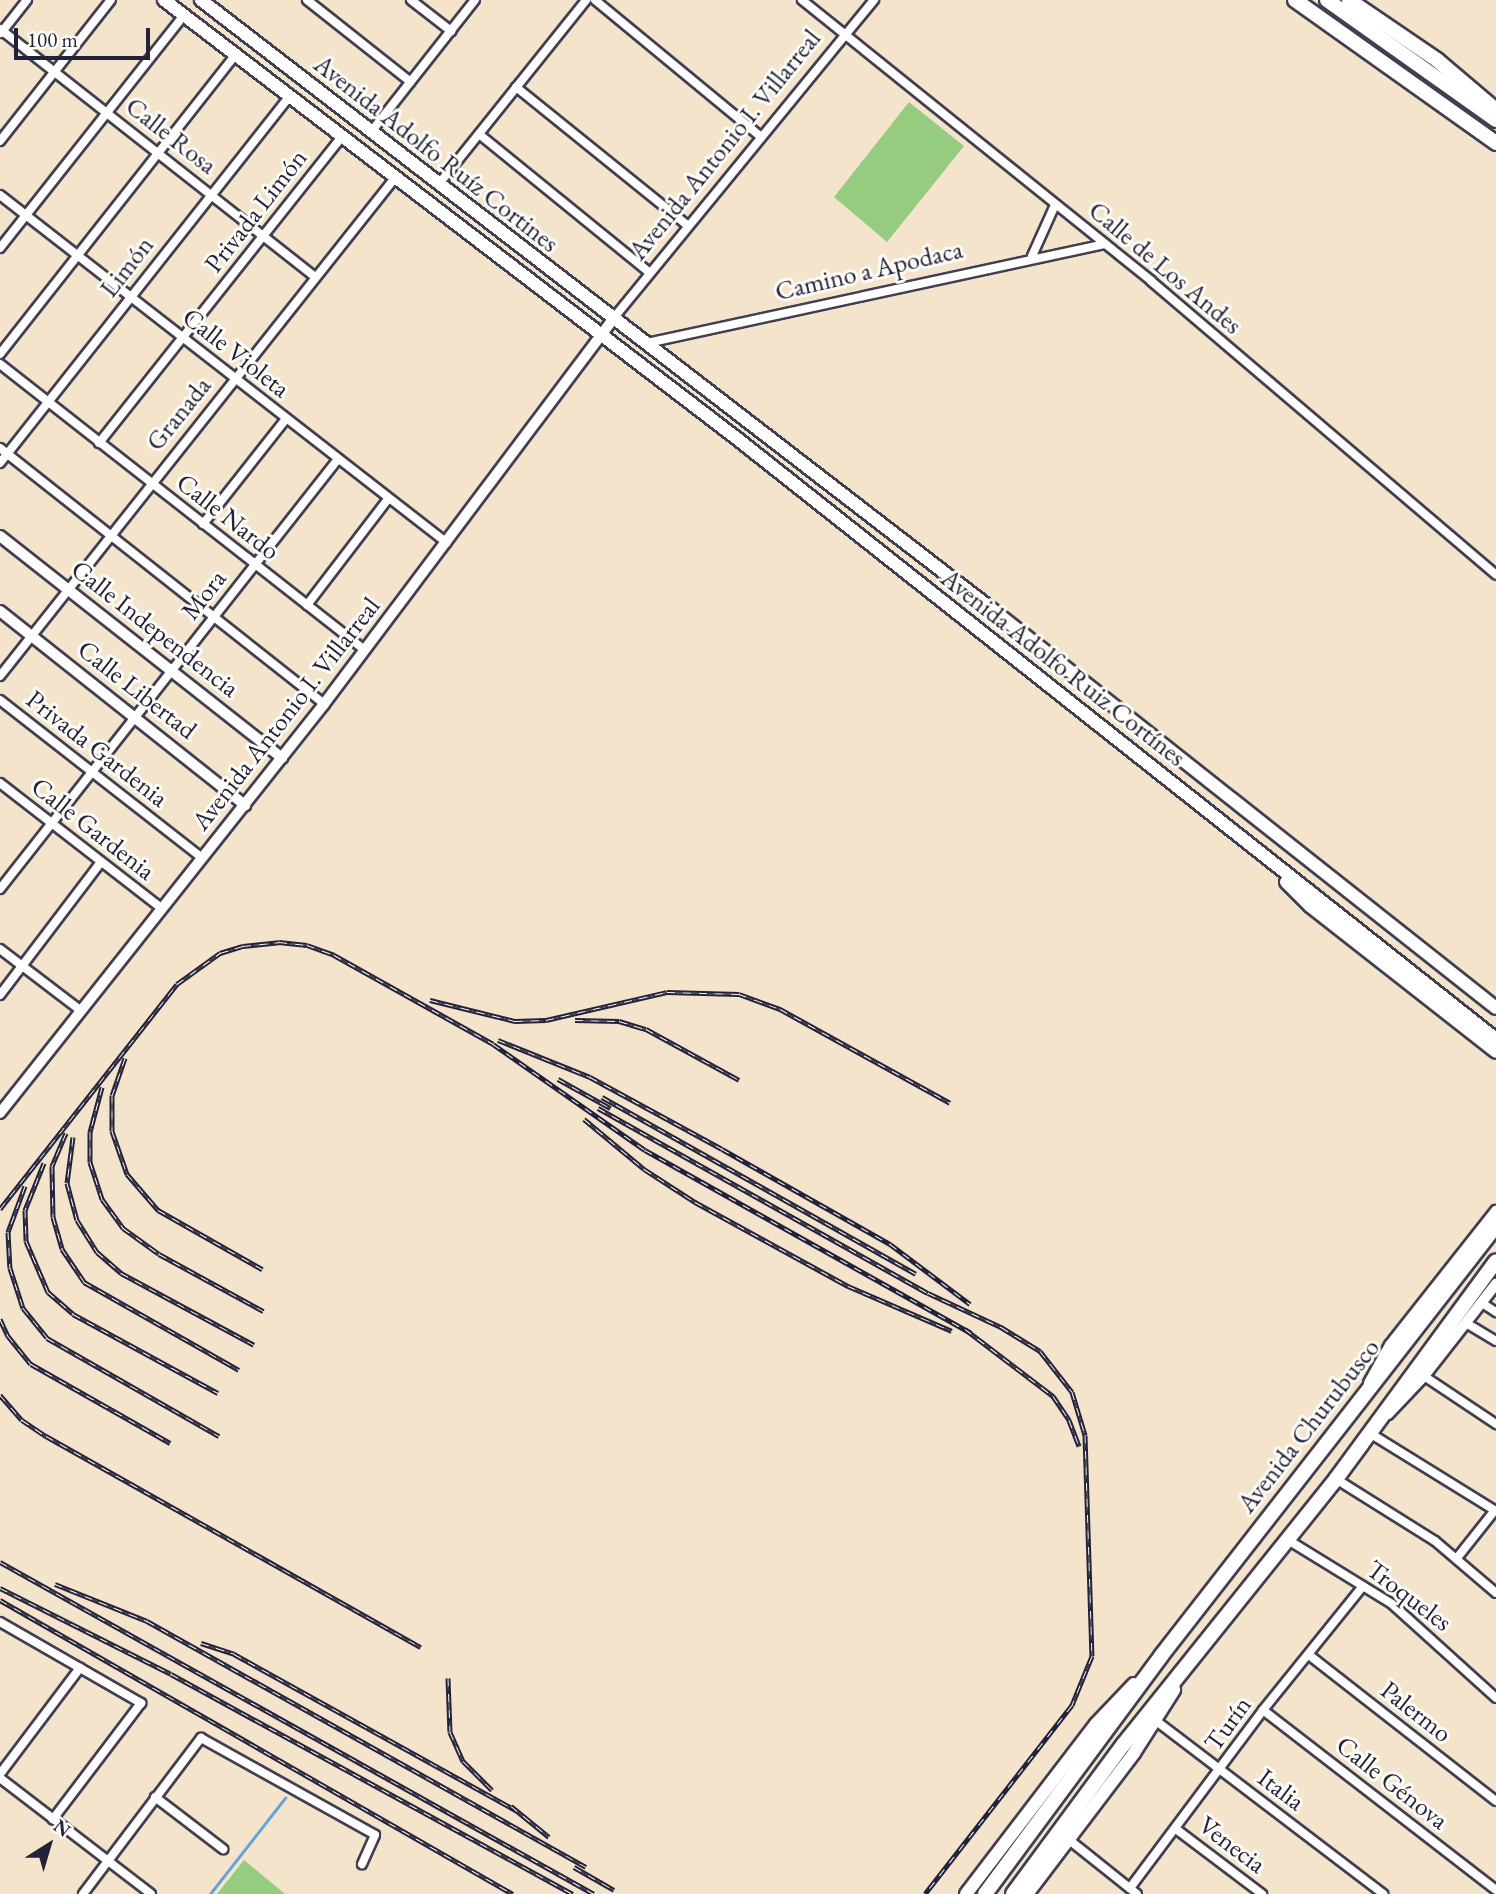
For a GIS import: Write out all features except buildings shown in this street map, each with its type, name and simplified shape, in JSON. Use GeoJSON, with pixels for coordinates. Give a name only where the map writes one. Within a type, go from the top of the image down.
{"type":"FeatureCollection","features":[{"type":"Feature","properties":{"kind":"highway"},"geometry":{"type":"LineString","coordinates":[[1295,0],[1496,143]]}},
{"type":"Feature","properties":{"kind":"highway"},"geometry":{"type":"LineString","coordinates":[[1327,0],[1496,120]]}},
{"type":"Feature","properties":{"kind":"highway"},"geometry":{"type":"LineString","coordinates":[[1349,0],[1437,60],[1496,110]]}},
{"type":"Feature","properties":{"kind":"highway","name":"Avenida Churubusco"},"geometry":{"type":"LineString","coordinates":[[985,1894],[1161,1656],[1496,1226]]}},
{"type":"Feature","properties":{"kind":"highway","name":"Avenida Churubusco"},"geometry":{"type":"LineString","coordinates":[[1013,1894],[1124,1745],[1184,1674],[1336,1479],[1496,1261]]}},
{"type":"Feature","properties":{"kind":"main road","name":"Avenida Adolfo Ruíz Cortines"},"geometry":{"type":"LineString","coordinates":[[164,0],[598,337]]}},
{"type":"Feature","properties":{"kind":"main road","name":"Avenida Adolfo Ruíz Cortines"},"geometry":{"type":"LineString","coordinates":[[201,0],[644,344]]}},
{"type":"Feature","properties":{"kind":"main road","name":"Avenida Adolfo Ruiz Cortínes"},"geometry":{"type":"LineString","coordinates":[[598,337],[746,446],[1496,1039]]}},
{"type":"Feature","properties":{"kind":"main road","name":"Avenida Adolfo Ruiz Cortínes"},"geometry":{"type":"LineString","coordinates":[[644,344],[989,607],[1496,1007]]}},
{"type":"Feature","properties":{"kind":"main road"},"geometry":{"type":"LineString","coordinates":[[1249,844],[1310,906],[1496,1052]]}},
{"type":"Feature","properties":{"kind":"main road","name":"Avenida Churubusco"},"geometry":{"type":"LineString","coordinates":[[966,1894],[1096,1724],[1161,1656]]}},
{"type":"Feature","properties":{"kind":"main road","name":"Avenida Churubusco"},"geometry":{"type":"LineString","coordinates":[[1027,1894],[1155,1720],[1184,1674]]}},
{"type":"Feature","properties":{"kind":"street"},"geometry":{"type":"LineString","coordinates":[[1,31],[27,0]]}},
{"type":"Feature","properties":{"kind":"street"},"geometry":{"type":"LineString","coordinates":[[0,141],[111,0]]}},
{"type":"Feature","properties":{"kind":"street"},"geometry":{"type":"LineString","coordinates":[[307,0],[411,82]]}},
{"type":"Feature","properties":{"kind":"street"},"geometry":{"type":"LineString","coordinates":[[411,0],[451,31]]}},
{"type":"Feature","properties":{"kind":"street"},"geometry":{"type":"LineString","coordinates":[[371,132],[475,0]]}},
{"type":"Feature","properties":{"kind":"street"},"geometry":{"type":"LineString","coordinates":[[438,185],[586,0]]}},
{"type":"Feature","properties":{"kind":"street"},"geometry":{"type":"LineString","coordinates":[[595,0],[759,135]]}},
{"type":"Feature","properties":{"kind":"street","name":"Calle de Los Andes"},"geometry":{"type":"LineString","coordinates":[[802,0],[1104,244],[1496,575]]}},
{"type":"Feature","properties":{"kind":"street","name":"Avenida Antonio I. Villarreal"},"geometry":{"type":"LineString","coordinates":[[0,1113],[282,758],[447,544],[517,440],[759,135],[874,0]]}},
{"type":"Feature","properties":{"kind":"street"},"geometry":{"type":"LineString","coordinates":[[0,248],[184,15]]}},
{"type":"Feature","properties":{"kind":"street","name":"Calle Rosa"},"geometry":{"type":"LineString","coordinates":[[1,31],[159,152],[314,276]]}},
{"type":"Feature","properties":{"kind":"street"},"geometry":{"type":"LineString","coordinates":[[0,354],[234,55]]}},
{"type":"Feature","properties":{"kind":"street"},"geometry":{"type":"LineString","coordinates":[[516,87],[687,225]]}},
{"type":"Feature","properties":{"kind":"street","name":"Limón"},"geometry":{"type":"LineString","coordinates":[[0,463],[4,451],[47,402],[289,97]]}},
{"type":"Feature","properties":{"kind":"street"},"geometry":{"type":"LineString","coordinates":[[479,134],[649,272]]}},
{"type":"Feature","properties":{"kind":"street","name":"Privada Limón"},"geometry":{"type":"LineString","coordinates":[[99,443],[341,138]]}},
{"type":"Feature","properties":{"kind":"street","name":"Granada"},"geometry":{"type":"LineString","coordinates":[[0,676],[314,276],[394,179]]}},
{"type":"Feature","properties":{"kind":"street","name":"Calle Violeta"},"geometry":{"type":"LineString","coordinates":[[0,195],[447,544]]}},
{"type":"Feature","properties":{"kind":"street"},"geometry":{"type":"LineString","coordinates":[[1032,256],[1055,205]]}},
{"type":"Feature","properties":{"kind":"street","name":"Camino a Apodaca"},"geometry":{"type":"LineString","coordinates":[[644,344],[1032,256],[1104,244]]}},
{"type":"Feature","properties":{"kind":"street","name":"Calle Nardo"},"geometry":{"type":"LineString","coordinates":[[0,364],[365,650]]}},
{"type":"Feature","properties":{"kind":"street"},"geometry":{"type":"LineString","coordinates":[[204,524],[286,419]]}},
{"type":"Feature","properties":{"kind":"street"},"geometry":{"type":"LineString","coordinates":[[4,451],[324,704]]}},
{"type":"Feature","properties":{"kind":"street","name":"Mora"},"geometry":{"type":"LineString","coordinates":[[0,889],[338,459]]}},
{"type":"Feature","properties":{"kind":"street"},"geometry":{"type":"LineString","coordinates":[[307,605],[388,499]]}},
{"type":"Feature","properties":{"kind":"street","name":"Calle Independencia"},"geometry":{"type":"LineString","coordinates":[[0,536],[282,758]]}},
{"type":"Feature","properties":{"kind":"street","name":"Calle Libertad"},"geometry":{"type":"LineString","coordinates":[[0,611],[244,805]]}},
{"type":"Feature","properties":{"kind":"street","name":"Privada Gardenia"},"geometry":{"type":"LineString","coordinates":[[0,701],[202,858]]}},
{"type":"Feature","properties":{"kind":"street","name":"Calle Gardenia"},"geometry":{"type":"LineString","coordinates":[[0,783],[161,908]]}},
{"type":"Feature","properties":{"kind":"street"},"geometry":{"type":"LineString","coordinates":[[0,995],[101,862]]}},
{"type":"Feature","properties":{"kind":"street"},"geometry":{"type":"LineString","coordinates":[[0,949],[80,1010]]}},
{"type":"Feature","properties":{"kind":"street"},"geometry":{"type":"LineString","coordinates":[[1362,1396],[1390,1345],[1496,1211]]}},
{"type":"Feature","properties":{"kind":"street"},"geometry":{"type":"LineString","coordinates":[[1379,1418],[1394,1411],[1496,1284]]}},
{"type":"Feature","properties":{"kind":"street"},"geometry":{"type":"LineString","coordinates":[[1482,1303],[1496,1312]]}},
{"type":"Feature","properties":{"kind":"street"},"geometry":{"type":"LineString","coordinates":[[1466,1323],[1496,1341]]}},
{"type":"Feature","properties":{"kind":"street"},"geometry":{"type":"LineString","coordinates":[[1424,1376],[1496,1424]]}},
{"type":"Feature","properties":{"kind":"street"},"geometry":{"type":"LineString","coordinates":[[1368,1432],[1496,1510],[1457,1558]]}},
{"type":"Feature","properties":{"kind":"street"},"geometry":{"type":"LineString","coordinates":[[1336,1479],[1457,1558],[1496,1593]]}},
{"type":"Feature","properties":{"kind":"street","name":"Troqueles"},"geometry":{"type":"LineString","coordinates":[[1288,1540],[1363,1586],[1433,1637],[1496,1698]]}},
{"type":"Feature","properties":{"kind":"street","name":"Turín"},"geometry":{"type":"LineString","coordinates":[[1133,1891],[1263,1710],[1363,1586]]}},
{"type":"Feature","properties":{"kind":"street"},"geometry":{"type":"LineString","coordinates":[[0,1622],[141,1703],[53,1819]]}},
{"type":"Feature","properties":{"kind":"street","name":"Palermo"},"geometry":{"type":"LineString","coordinates":[[1309,1655],[1496,1801]]}},
{"type":"Feature","properties":{"kind":"street"},"geometry":{"type":"LineString","coordinates":[[80,1668],[0,1776],[151,1894]]}},
{"type":"Feature","properties":{"kind":"street","name":"Calle Génova"},"geometry":{"type":"LineString","coordinates":[[1263,1710],[1496,1890]]}},
{"type":"Feature","properties":{"kind":"street","name":"Italia"},"geometry":{"type":"LineString","coordinates":[[1155,1720],[1383,1894]]}},
{"type":"Feature","properties":{"kind":"street"},"geometry":{"type":"LineString","coordinates":[[83,1894],[201,1738],[375,1835],[362,1864]]}},
{"type":"Feature","properties":{"kind":"street"},"geometry":{"type":"LineString","coordinates":[[155,1797],[223,1849]]}},
{"type":"Feature","properties":{"kind":"street","name":"Venecia"},"geometry":{"type":"LineString","coordinates":[[1176,1829],[1262,1894]]}},
{"type":"Feature","properties":{"kind":"street"},"geometry":{"type":"LineString","coordinates":[[1068,1839],[1133,1891]]}},
{"type":"Feature","properties":{"kind":"green space"},"geometry":{"type":"Polygon","coordinates":[[[909,102],[964,146],[887,242],[834,197],[909,102]]]}},
{"type":"Feature","properties":{"kind":"green space"},"geometry":{"type":"Polygon","coordinates":[[[244,1860],[285,1894],[217,1894],[244,1860]]]}},
{"type":"Feature","properties":{"kind":"waterway"},"geometry":{"type":"LineString","coordinates":[[210,1894],[285,1798]]}},
{"type":"Feature","properties":{"kind":"railway"},"geometry":{"type":"LineString","coordinates":[[0,1209],[177,984],[220,953],[243,946],[279,942],[307,945],[334,955],[493,1044],[645,1150],[971,1333]]}},
{"type":"Feature","properties":{"kind":"railway"},"geometry":{"type":"LineString","coordinates":[[430,1000],[515,1021],[546,1020],[667,992],[739,994],[780,1009],[950,1103]]}},
{"type":"Feature","properties":{"kind":"railway"},"geometry":{"type":"LineString","coordinates":[[575,1020],[619,1021],[646,1029],[739,1080]]}},
{"type":"Feature","properties":{"kind":"railway"},"geometry":{"type":"LineString","coordinates":[[498,1040],[590,1077],[722,1149],[890,1244],[970,1304]]}},
{"type":"Feature","properties":{"kind":"railway"},"geometry":{"type":"LineString","coordinates":[[125,1058],[112,1095],[112,1131],[127,1174],[158,1210],[262,1269]]}},
{"type":"Feature","properties":{"kind":"railway"},"geometry":{"type":"LineString","coordinates":[[558,1079],[610,1108]]}},
{"type":"Feature","properties":{"kind":"railway"},"geometry":{"type":"LineString","coordinates":[[102,1087],[90,1132],[90,1162],[102,1199],[123,1228],[159,1254],[263,1311]]}},
{"type":"Feature","properties":{"kind":"railway"},"geometry":{"type":"LineString","coordinates":[[602,1097],[916,1274]]}},
{"type":"Feature","properties":{"kind":"railway"},"geometry":{"type":"LineString","coordinates":[[598,1108],[928,1293],[1001,1327],[1040,1351],[1072,1392],[1085,1435],[1092,1656],[1072,1705],[925,1894]]}},
{"type":"Feature","properties":{"kind":"railway"},"geometry":{"type":"LineString","coordinates":[[584,1119],[644,1169],[695,1202],[848,1286],[952,1331]]}},
{"type":"Feature","properties":{"kind":"railway"},"geometry":{"type":"LineString","coordinates":[[66,1133],[52,1166],[53,1217],[62,1249],[84,1282],[239,1370]]}},
{"type":"Feature","properties":{"kind":"railway"},"geometry":{"type":"LineString","coordinates":[[73,1137],[67,1183],[77,1220],[97,1252],[121,1273],[254,1345]]}},
{"type":"Feature","properties":{"kind":"railway"},"geometry":{"type":"LineString","coordinates":[[44,1163],[25,1210],[26,1241],[48,1292],[73,1314],[218,1393]]}},
{"type":"Feature","properties":{"kind":"railway"},"geometry":{"type":"LineString","coordinates":[[25,1186],[8,1232],[10,1268],[23,1308],[47,1338],[219,1436]]}},
{"type":"Feature","properties":{"kind":"railway"},"geometry":{"type":"LineString","coordinates":[[0,1319],[8,1336],[31,1364],[170,1443]]}},
{"type":"Feature","properties":{"kind":"railway"},"geometry":{"type":"LineString","coordinates":[[965,1329],[1053,1396],[1069,1420],[1079,1446]]}},
{"type":"Feature","properties":{"kind":"railway"},"geometry":{"type":"LineString","coordinates":[[0,1395],[22,1420],[46,1436],[421,1647]]}},
{"type":"Feature","properties":{"kind":"railway"},"geometry":{"type":"LineString","coordinates":[[0,1562],[594,1894]]}},
{"type":"Feature","properties":{"kind":"railway"},"geometry":{"type":"LineString","coordinates":[[55,1584],[147,1621],[586,1867]]}},
{"type":"Feature","properties":{"kind":"railway"},"geometry":{"type":"LineString","coordinates":[[0,1588],[171,1674],[573,1894]]}},
{"type":"Feature","properties":{"kind":"railway"},"geometry":{"type":"LineString","coordinates":[[0,1600],[513,1894]]}},
{"type":"Feature","properties":{"kind":"railway"},"geometry":{"type":"LineString","coordinates":[[201,1643],[234,1654],[516,1810]]}},
{"type":"Feature","properties":{"kind":"railway"},"geometry":{"type":"LineString","coordinates":[[448,1678],[450,1732],[463,1761],[492,1790]]}},
{"type":"Feature","properties":{"kind":"railway"},"geometry":{"type":"LineString","coordinates":[[511,1806],[549,1837]]}},
{"type":"Feature","properties":{"kind":"railway"},"geometry":{"type":"LineString","coordinates":[[574,1867],[614,1890]]}}]}
